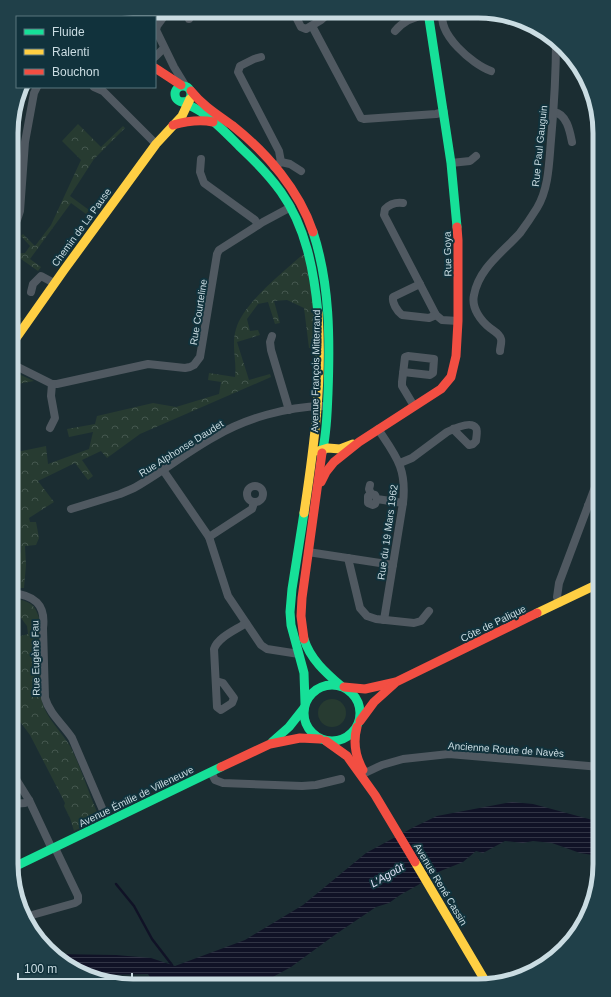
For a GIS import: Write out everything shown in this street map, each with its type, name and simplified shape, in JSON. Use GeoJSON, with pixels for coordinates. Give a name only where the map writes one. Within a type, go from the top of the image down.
{"type":"FeatureCollection","features":[{"type":"Feature","properties":{"kind":"street"},"geometry":{"type":"LineString","coordinates":[[163,18],[156,30],[174,67],[182,93]]}},
{"type":"Feature","properties":{"kind":"street"},"geometry":{"type":"LineString","coordinates":[[296,18],[302,28],[306,29],[323,18]]}},
{"type":"Feature","properties":{"kind":"street"},"geometry":{"type":"LineString","coordinates":[[395,31],[399,26],[414,18]]}},
{"type":"Feature","properties":{"kind":"street","name":"Rue Goya"},"geometry":{"type":"LineString","coordinates":[[317,492],[324,475],[334,462],[378,429],[441,389],[451,377],[456,356],[458,321],[458,240],[451,163],[429,18]]}},
{"type":"Feature","properties":{"kind":"street"},"geometry":{"type":"LineString","coordinates":[[443,18],[445,28],[455,43],[478,65],[490,71]]}},
{"type":"Feature","properties":{"kind":"street"},"geometry":{"type":"LineString","coordinates":[[312,26],[360,118],[364,119],[436,114],[444,112]]}},
{"type":"Feature","properties":{"kind":"street"},"geometry":{"type":"LineString","coordinates":[[156,56],[164,48]]}},
{"type":"Feature","properties":{"kind":"street","name":"Rue Paul Gauguin"},"geometry":{"type":"LineString","coordinates":[[473,302],[476,286],[485,270],[524,227],[540,202],[545,189],[554,112],[556,49]]}},
{"type":"Feature","properties":{"kind":"street"},"geometry":{"type":"LineString","coordinates":[[262,57],[240,66],[238,72],[279,151],[278,164],[290,164],[301,171]]}},
{"type":"Feature","properties":{"kind":"street","name":"Avenue François Mitterrand"},"geometry":{"type":"LineString","coordinates":[[156,69],[242,148],[269,176],[291,207],[307,248],[317,301],[319,331],[317,406],[319,451],[317,492],[301,601],[301,621],[309,653],[316,664],[342,687]]}},
{"type":"Feature","properties":{"kind":"street","name":"Avenue François Mitterrand"},"geometry":{"type":"LineString","coordinates":[[156,78],[201,103],[232,126],[278,164],[304,211],[316,244],[322,269],[328,316],[327,443],[319,451],[290,599],[291,625],[305,677],[305,705]]}},
{"type":"Feature","properties":{"kind":"street"},"geometry":{"type":"LineString","coordinates":[[18,217],[20,211],[25,142],[34,93],[36,88]]}},
{"type":"Feature","properties":{"kind":"street"},"geometry":{"type":"LineString","coordinates":[[96,88],[103,91],[156,144]]}},
{"type":"Feature","properties":{"kind":"street","name":"Chemin de La Pause"},"geometry":{"type":"LineString","coordinates":[[18,335],[54,283],[156,144],[172,125],[182,116],[182,93]]}},
{"type":"Feature","properties":{"kind":"street"},"geometry":{"type":"LineString","coordinates":[[554,112],[559,113],[563,118],[569,128],[572,142]]}},
{"type":"Feature","properties":{"kind":"street"},"geometry":{"type":"LineString","coordinates":[[172,125],[200,120],[215,123]]}},
{"type":"Feature","properties":{"kind":"street"},"geometry":{"type":"LineString","coordinates":[[451,163],[470,161],[476,156]]}},
{"type":"Feature","properties":{"kind":"street"},"geometry":{"type":"LineString","coordinates":[[201,159],[200,172],[204,183],[255,220],[258,225]]}},
{"type":"Feature","properties":{"kind":"street"},"geometry":{"type":"LineString","coordinates":[[403,203],[394,203],[387,207],[384,215],[436,315],[442,320],[458,321]]}},
{"type":"Feature","properties":{"kind":"street","name":"Rue Courteline"},"geometry":{"type":"LineString","coordinates":[[52,384],[61,384],[148,364],[185,368],[194,365],[200,357],[218,254],[222,248],[258,225],[291,207]]}},
{"type":"Feature","properties":{"kind":"street"},"geometry":{"type":"LineString","coordinates":[[31,292],[33,284],[41,276],[54,283]]}},
{"type":"Feature","properties":{"kind":"street"},"geometry":{"type":"LineString","coordinates":[[420,284],[393,298],[393,301],[402,315],[429,318],[436,315]]}},
{"type":"Feature","properties":{"kind":"street"},"geometry":{"type":"LineString","coordinates":[[458,302],[473,302],[480,318],[501,339],[500,351]]}},
{"type":"Feature","properties":{"kind":"street"},"geometry":{"type":"LineString","coordinates":[[272,336],[270,342],[271,350],[289,410]]}},
{"type":"Feature","properties":{"kind":"street"},"geometry":{"type":"LineString","coordinates":[[18,367],[52,384],[51,396],[55,418],[50,428]]}},
{"type":"Feature","properties":{"kind":"street"},"geometry":{"type":"LineString","coordinates":[[404,372],[402,386],[414,406]]}},
{"type":"Feature","properties":{"kind":"street","name":"Rue Alphonse Daudet"},"geometry":{"type":"LineString","coordinates":[[71,509],[127,491],[143,483],[221,433],[255,419],[289,410],[327,406]]}},
{"type":"Feature","properties":{"kind":"street","name":"Rue du 19 Mars 1962"},"geometry":{"type":"LineString","coordinates":[[378,429],[400,463],[404,486],[403,503],[384,620]]}},
{"type":"Feature","properties":{"kind":"street"},"geometry":{"type":"LineString","coordinates":[[400,463],[412,458],[453,429]]}},
{"type":"Feature","properties":{"kind":"street","name":"Rue Goya"},"geometry":{"type":"LineString","coordinates":[[319,451],[342,448],[359,442]]}},
{"type":"Feature","properties":{"kind":"street"},"geometry":{"type":"LineString","coordinates":[[319,451],[325,461],[334,462]]}},
{"type":"Feature","properties":{"kind":"street"},"geometry":{"type":"LineString","coordinates":[[163,470],[209,537],[228,596],[264,648],[299,654]]}},
{"type":"Feature","properties":{"kind":"street"},"geometry":{"type":"LineString","coordinates":[[370,485],[369,489],[374,496],[403,503]]}},
{"type":"Feature","properties":{"kind":"street"},"geometry":{"type":"LineString","coordinates":[[558,600],[560,578],[593,493]]}},
{"type":"Feature","properties":{"kind":"street"},"geometry":{"type":"LineString","coordinates":[[209,537],[252,509],[254,502]]}},
{"type":"Feature","properties":{"kind":"street"},"geometry":{"type":"LineString","coordinates":[[588,506],[593,505]]}},
{"type":"Feature","properties":{"kind":"street"},"geometry":{"type":"LineString","coordinates":[[308,552],[393,565]]}},
{"type":"Feature","properties":{"kind":"street"},"geometry":{"type":"LineString","coordinates":[[348,558],[362,612],[370,618],[418,622],[421,621],[429,611]]}},
{"type":"Feature","properties":{"kind":"street","name":"Côte de Palique"},"geometry":{"type":"LineString","coordinates":[[342,687],[365,689],[396,682],[558,600],[593,586]]}},
{"type":"Feature","properties":{"kind":"street","name":"Rue Eugène Fau"},"geometry":{"type":"LineString","coordinates":[[18,594],[28,596],[37,602],[43,612],[45,698],[49,708],[61,725],[65,728],[76,746],[108,822]]}},
{"type":"Feature","properties":{"kind":"street"},"geometry":{"type":"LineString","coordinates":[[216,681],[214,649],[216,645],[219,641],[246,623]]}},
{"type":"Feature","properties":{"kind":"street","name":"Côte de Palique"},"geometry":{"type":"LineString","coordinates":[[358,723],[374,702],[396,682]]}},
{"type":"Feature","properties":{"kind":"street"},"geometry":{"type":"LineString","coordinates":[[332,684],[342,687],[351,692],[356,698],[360,713],[358,723],[353,732],[341,740],[323,740],[312,734],[307,726],[304,717],[305,705],[313,692],[324,686],[332,684]]}},
{"type":"Feature","properties":{"kind":"street","name":"Avenue Émilie de Villeneuve"},"geometry":{"type":"LineString","coordinates":[[270,744],[289,727],[305,705]]}},
{"type":"Feature","properties":{"kind":"street","name":"Avenue René Cassin"},"geometry":{"type":"LineString","coordinates":[[358,723],[355,734],[355,747],[359,762],[375,795]]}},
{"type":"Feature","properties":{"kind":"street","name":"Avenue Émilie de Villeneuve"},"geometry":{"type":"LineString","coordinates":[[18,865],[270,744],[300,738],[323,740]]}},
{"type":"Feature","properties":{"kind":"street","name":"Avenue René Cassin"},"geometry":{"type":"LineString","coordinates":[[323,740],[347,756],[375,795],[484,979]]}},
{"type":"Feature","properties":{"kind":"street","name":"Ancienne Route de Navès"},"geometry":{"type":"LineString","coordinates":[[365,773],[382,765],[403,759],[449,754],[593,766]]}},
{"type":"Feature","properties":{"kind":"street"},"geometry":{"type":"LineString","coordinates":[[211,772],[215,780],[224,783],[302,786],[316,785],[341,779]]}},
{"type":"Feature","properties":{"kind":"street"},"geometry":{"type":"LineString","coordinates":[[18,782],[30,800],[78,896],[78,901],[75,903],[30,916]]}},
{"type":"Feature","properties":{"kind":"street"},"geometry":{"type":"LineString","coordinates":[[18,804],[25,803],[30,800]]}},
{"type":"Feature","properties":{"kind":"green space"},"geometry":{"type":"Polygon","coordinates":[[[78,124],[101,147],[123,126],[125,128],[94,159],[70,196],[89,210],[86,214],[71,203],[30,259],[41,267],[38,271],[21,259],[18,259],[18,254],[25,253],[30,246],[21,236],[23,234],[35,246],[51,225],[81,160],[62,141],[78,124]]]}},
{"type":"Feature","properties":{"kind":"green space"},"geometry":{"type":"Polygon","coordinates":[[[305,254],[313,302],[315,348],[309,348],[304,308],[287,300],[274,301],[280,323],[275,324],[268,302],[258,304],[247,319],[250,331],[258,330],[260,335],[237,342],[249,380],[270,374],[271,377],[140,434],[107,458],[101,451],[82,460],[93,476],[88,480],[75,463],[38,481],[54,502],[29,518],[30,522],[36,522],[39,538],[36,545],[25,546],[26,565],[24,588],[18,588],[18,561],[21,551],[18,514],[18,452],[46,446],[48,464],[89,449],[93,432],[69,437],[67,429],[95,424],[97,416],[153,403],[176,407],[219,394],[221,382],[208,380],[209,373],[235,377],[234,341],[236,329],[240,319],[255,299],[305,254]]]}},
{"type":"Feature","properties":{"kind":"green space"},"geometry":{"type":"Polygon","coordinates":[[[18,317],[22,318],[18,325],[18,317]]]}},
{"type":"Feature","properties":{"kind":"green space"},"geometry":{"type":"Polygon","coordinates":[[[18,374],[34,381],[18,384],[18,374]]]}},
{"type":"Feature","properties":{"kind":"green space"},"geometry":{"type":"Polygon","coordinates":[[[18,600],[28,602],[36,609],[39,618],[42,702],[51,719],[70,746],[97,812],[95,821],[74,831],[64,806],[65,803],[30,735],[18,719],[18,637],[28,634],[27,626],[18,614],[18,600]]]}},
{"type":"Feature","properties":{"kind":"green space"},"geometry":{"type":"Polygon","coordinates":[[[332,699],[342,703],[346,713],[342,723],[332,727],[322,723],[318,713],[322,703],[332,699]]]}},
{"type":"Feature","properties":{"kind":"water","name":"L'Agoût"},"geometry":{"type":"Polygon","coordinates":[[[512,802],[533,804],[593,820],[593,855],[580,853],[552,843],[533,841],[523,843],[505,841],[483,853],[476,851],[463,862],[433,874],[389,903],[376,907],[291,967],[269,979],[151,979],[148,974],[103,975],[75,964],[62,954],[116,955],[151,958],[175,966],[245,940],[303,905],[366,853],[437,816],[512,802]]]}},
{"type":"Feature","properties":{"kind":"waterway"},"geometry":{"type":"LineString","coordinates":[[116,884],[134,906],[152,939],[172,965]]}},
{"type":"Feature","properties":{"kind":"traffic: fast"},"geometry":{"type":"LineString","coordinates":[[429,18],[451,163],[457,227]]}},
{"type":"Feature","properties":{"kind":"traffic: fast"},"geometry":{"type":"LineString","coordinates":[[180,86],[186,86],[191,91],[191,94],[189,100],[186,102],[180,102],[175,97],[175,91],[180,86]]}},
{"type":"Feature","properties":{"kind":"traffic: fast"},"geometry":{"type":"LineString","coordinates":[[183,102],[202,112],[218,125],[262,168],[290,206],[303,235],[311,265],[318,313]]}},
{"type":"Feature","properties":{"kind":"traffic: fast"},"geometry":{"type":"LineString","coordinates":[[313,232],[323,272],[329,332],[327,416],[322,453]]}},
{"type":"Feature","properties":{"kind":"traffic: fast"},"geometry":{"type":"LineString","coordinates":[[304,513],[292,589],[290,612],[291,625],[304,673],[305,703]]}},
{"type":"Feature","properties":{"kind":"traffic: fast"},"geometry":{"type":"LineString","coordinates":[[304,639],[314,659],[324,671],[341,686]]}},
{"type":"Feature","properties":{"kind":"traffic: fast"},"geometry":{"type":"LineString","coordinates":[[326,685],[338,685],[348,689],[356,697],[360,707],[360,713],[360,719],[356,729],[348,737],[338,741],[326,741],[316,737],[308,729],[304,719],[304,707],[308,697],[316,689],[326,685]]}},
{"type":"Feature","properties":{"kind":"traffic: fast"},"geometry":{"type":"LineString","coordinates":[[272,742],[289,727],[304,708]]}},
{"type":"Feature","properties":{"kind":"traffic: fast"},"geometry":{"type":"LineString","coordinates":[[18,865],[221,767]]}},
{"type":"Feature","properties":{"kind":"traffic: slow"},"geometry":{"type":"LineString","coordinates":[[18,335],[156,144],[182,116],[190,99]]}},
{"type":"Feature","properties":{"kind":"traffic: slow"},"geometry":{"type":"LineString","coordinates":[[304,513],[317,413],[319,363],[318,313]]}},
{"type":"Feature","properties":{"kind":"traffic: slow"},"geometry":{"type":"LineString","coordinates":[[318,451],[328,448],[340,449],[353,444]]}},
{"type":"Feature","properties":{"kind":"traffic: slow"},"geometry":{"type":"LineString","coordinates":[[537,613],[593,586]]}},
{"type":"Feature","properties":{"kind":"traffic: slow"},"geometry":{"type":"LineString","coordinates":[[415,862],[484,979]]}},
{"type":"Feature","properties":{"kind":"traffic: jam"},"geometry":{"type":"LineString","coordinates":[[156,69],[181,85]]}},
{"type":"Feature","properties":{"kind":"traffic: jam"},"geometry":{"type":"LineString","coordinates":[[191,91],[206,106],[246,137],[270,160],[299,202],[307,216],[313,232]]}},
{"type":"Feature","properties":{"kind":"traffic: jam"},"geometry":{"type":"LineString","coordinates":[[173,125],[193,121],[213,122]]}},
{"type":"Feature","properties":{"kind":"traffic: jam"},"geometry":{"type":"LineString","coordinates":[[321,482],[326,472],[334,462],[359,442],[441,389],[451,377],[456,356],[458,321],[457,227]]}},
{"type":"Feature","properties":{"kind":"traffic: jam"},"geometry":{"type":"LineString","coordinates":[[304,639],[301,616],[302,598],[322,453]]}},
{"type":"Feature","properties":{"kind":"traffic: jam"},"geometry":{"type":"LineString","coordinates":[[344,687],[365,689],[396,682],[537,613]]}},
{"type":"Feature","properties":{"kind":"traffic: jam"},"geometry":{"type":"LineString","coordinates":[[360,721],[374,702],[394,684]]}},
{"type":"Feature","properties":{"kind":"traffic: jam"},"geometry":{"type":"LineString","coordinates":[[357,727],[355,738],[356,749],[358,759],[363,770]]}},
{"type":"Feature","properties":{"kind":"traffic: jam"},"geometry":{"type":"LineString","coordinates":[[221,767],[270,744],[300,738],[320,739]]}},
{"type":"Feature","properties":{"kind":"traffic: jam"},"geometry":{"type":"LineString","coordinates":[[326,741],[347,756],[375,795],[415,862]]}}]}
